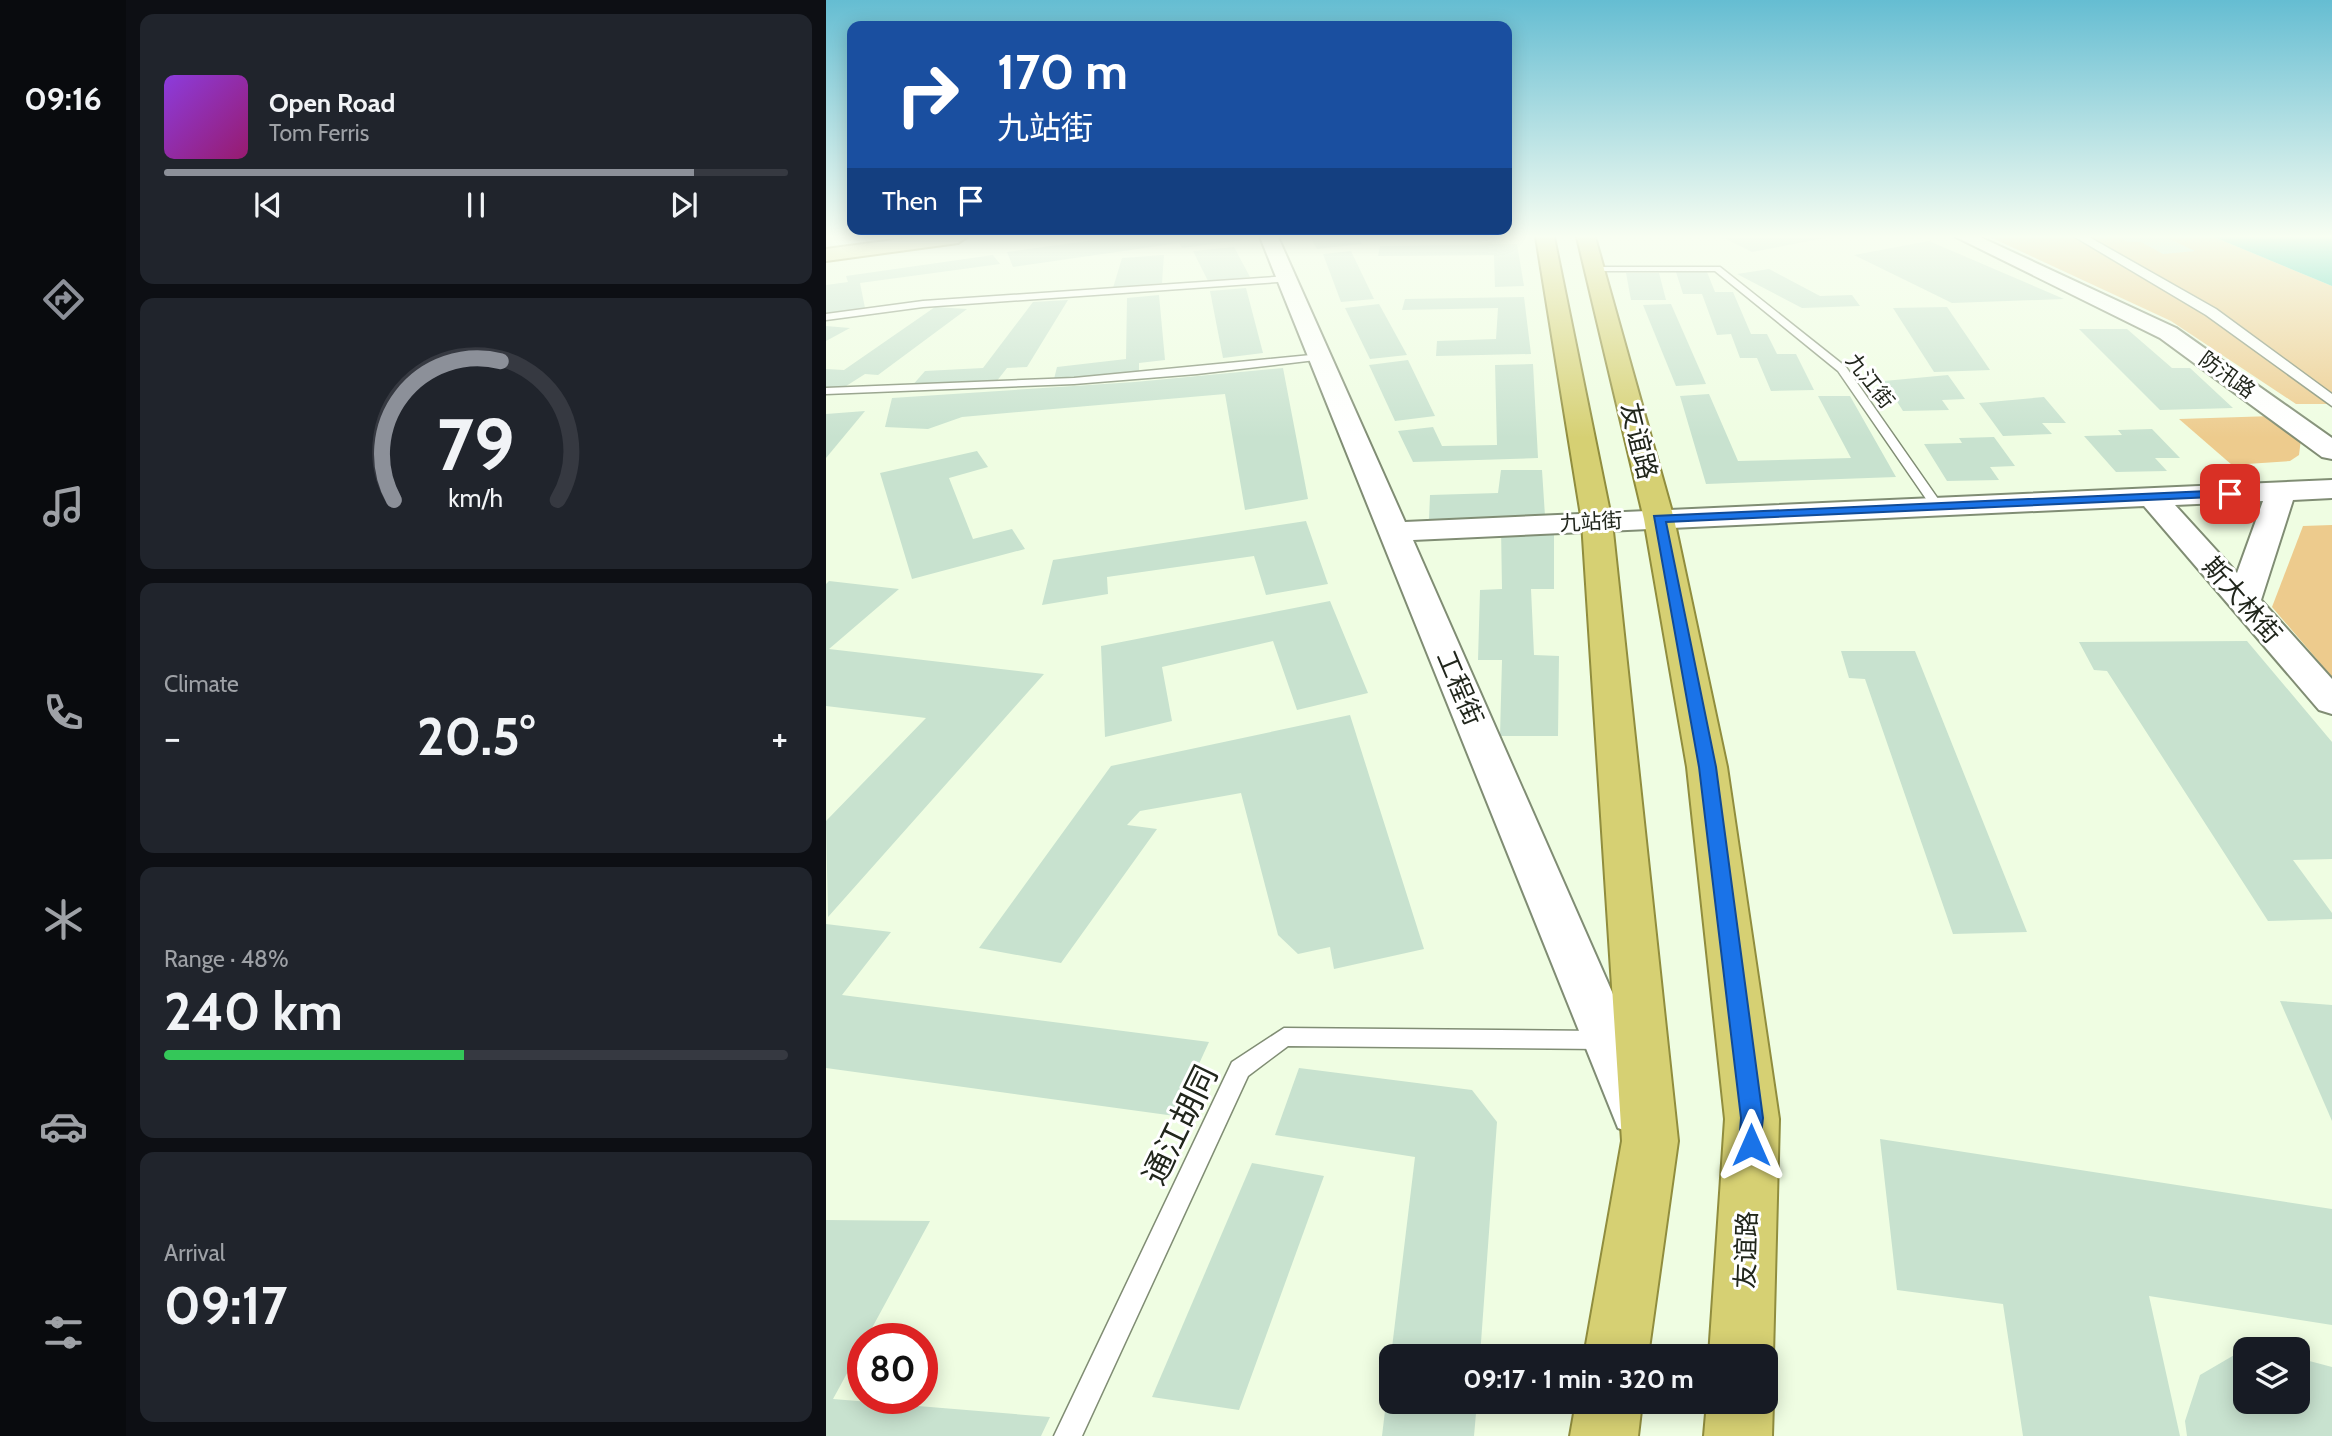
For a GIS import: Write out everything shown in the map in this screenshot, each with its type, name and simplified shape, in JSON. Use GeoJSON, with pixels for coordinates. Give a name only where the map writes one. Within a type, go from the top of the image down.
{"type":"FeatureCollection","features":[{"type":"Feature","properties":{"kind":"highway","name":"友谊路"},"geometry":{"type":"LineString","coordinates":[[1557,304],[1597,522],[1650,1141],[1618,1344]]}},
{"type":"Feature","properties":{"kind":"highway","name":"友谊路"},"geometry":{"type":"LineString","coordinates":[[1603,304],[1659,519],[1707,767],[1752,1118],[1742,1344]]}},
{"type":"Feature","properties":{"kind":"highway"},"geometry":{"type":"LineString","coordinates":[[1604,1436],[1607,1414]]}},
{"type":"Feature","properties":{"kind":"highway"},"geometry":{"type":"LineString","coordinates":[[1738,1436],[1739,1414]]}},
{"type":"Feature","properties":{"kind":"street","name":"工程街"},"geometry":{"type":"LineString","coordinates":[[1299,304],[1650,1141]]}},
{"type":"Feature","properties":{"kind":"street","name":"防汛路"},"geometry":{"type":"LineString","coordinates":[[2107,304],[2168,333],[2332,451]]}},
{"type":"Feature","properties":{"kind":"street"},"geometry":{"type":"LineString","coordinates":[[2197,304],[2332,401]]}},
{"type":"Feature","properties":{"kind":"street","name":"九站街"},"geometry":{"type":"LineString","coordinates":[[1395,533],[2332,489]]}},
{"type":"Feature","properties":{"kind":"street"},"geometry":{"type":"LineString","coordinates":[[2244,601],[2281,491]]}},
{"type":"Feature","properties":{"kind":"street","name":"斯大林街"},"geometry":{"type":"LineString","coordinates":[[2152,497],[2332,702]]}},
{"type":"Feature","properties":{"kind":"lane"},"geometry":{"type":"LineString","coordinates":[[826,317],[923,304]]}},
{"type":"Feature","properties":{"kind":"lane","name":"九江街"},"geometry":{"type":"LineString","coordinates":[[1761,304],[1842,369],[1937,506]]}},
{"type":"Feature","properties":{"kind":"lane"},"geometry":{"type":"LineString","coordinates":[[826,391],[1044,385],[1181,375],[1321,357]]}},
{"type":"Feature","properties":{"kind":"lane","name":"通江胡同"},"geometry":{"type":"LineString","coordinates":[[1068,1436],[1240,1069],[1284,1037],[1607,1040]]}},
{"type":"Feature","properties":{"kind":"shaded area"},"geometry":{"type":"Polygon","coordinates":[[[2134,304],[2332,304],[2332,404],[2296,404],[2171,321],[2134,304]]]}},
{"type":"Feature","properties":{"kind":"shaded area"},"geometry":{"type":"Polygon","coordinates":[[[2273,416],[2301,439],[2299,455],[2290,461],[2232,465],[2179,419],[2273,416]]]}},
{"type":"Feature","properties":{"kind":"shaded area"},"geometry":{"type":"Polygon","coordinates":[[[2332,525],[2332,677],[2272,607],[2303,526],[2332,525]]]}},
{"type":"Feature","properties":{"kind":"building"},"geometry":{"type":"Polygon","coordinates":[[[826,304],[864,304],[865,308],[826,314],[826,304]]]}},
{"type":"Feature","properties":{"kind":"building"},"geometry":{"type":"Polygon","coordinates":[[[1031,304],[1066,304],[1027,367],[1007,368],[996,382],[911,387],[925,371],[983,368],[1031,304]]]}},
{"type":"Feature","properties":{"kind":"building"},"geometry":{"type":"Polygon","coordinates":[[[1127,304],[1160,304],[1165,360],[1139,363],[1139,372],[1053,383],[1057,367],[1126,359],[1127,304]]]}},
{"type":"Feature","properties":{"kind":"building"},"geometry":{"type":"Polygon","coordinates":[[[1213,304],[1250,304],[1263,353],[1223,358],[1213,304]]]}},
{"type":"Feature","properties":{"kind":"building"},"geometry":{"type":"Polygon","coordinates":[[[1379,304],[1407,355],[1370,359],[1345,308],[1379,304]]]}},
{"type":"Feature","properties":{"kind":"building"},"geometry":{"type":"Polygon","coordinates":[[[1404,304],[1525,304],[1531,354],[1436,356],[1437,341],[1496,339],[1498,308],[1402,310],[1404,304]]]}},
{"type":"Feature","properties":{"kind":"building"},"geometry":{"type":"Polygon","coordinates":[[[1671,304],[1706,384],[1676,386],[1643,305],[1671,304]]]}},
{"type":"Feature","properties":{"kind":"building"},"geometry":{"type":"Polygon","coordinates":[[[1706,304],[1738,304],[1751,334],[1767,334],[1777,354],[1796,354],[1814,390],[1771,391],[1757,358],[1740,358],[1731,334],[1717,335],[1706,304]]]}},
{"type":"Feature","properties":{"kind":"building"},"geometry":{"type":"Polygon","coordinates":[[[1794,304],[1860,306],[1802,308],[1794,304]]]}},
{"type":"Feature","properties":{"kind":"building"},"geometry":{"type":"Polygon","coordinates":[[[935,307],[967,309],[878,375],[865,374],[843,388],[826,387],[826,369],[844,370],[935,307]]]}},
{"type":"Feature","properties":{"kind":"building"},"geometry":{"type":"Polygon","coordinates":[[[1947,307],[1990,370],[1934,372],[1893,308],[1947,307]]]}},
{"type":"Feature","properties":{"kind":"building"},"geometry":{"type":"Polygon","coordinates":[[[826,326],[850,328],[826,341],[826,326]]]}},
{"type":"Feature","properties":{"kind":"building"},"geometry":{"type":"Polygon","coordinates":[[[2079,329],[2127,329],[2172,368],[2190,368],[2233,408],[2160,410],[2079,329]]]}},
{"type":"Feature","properties":{"kind":"building"},"geometry":{"type":"Polygon","coordinates":[[[1408,360],[1435,416],[1395,421],[1369,365],[1408,360]]]}},
{"type":"Feature","properties":{"kind":"building"},"geometry":{"type":"Polygon","coordinates":[[[1533,364],[1538,458],[1413,462],[1398,431],[1433,427],[1442,446],[1497,445],[1495,365],[1533,364]]]}},
{"type":"Feature","properties":{"kind":"building"},"geometry":{"type":"Polygon","coordinates":[[[1283,368],[1308,499],[1245,510],[1225,394],[962,417],[928,429],[885,427],[892,398],[1135,382],[1283,368]]]}},
{"type":"Feature","properties":{"kind":"building"},"geometry":{"type":"Polygon","coordinates":[[[1948,375],[1965,399],[1942,400],[1949,410],[1903,411],[1884,381],[1948,375]]]}},
{"type":"Feature","properties":{"kind":"building"},"geometry":{"type":"Polygon","coordinates":[[[1709,394],[1738,461],[1851,458],[1818,396],[1850,396],[1896,477],[1706,484],[1680,396],[1709,394]]]}},
{"type":"Feature","properties":{"kind":"building"},"geometry":{"type":"Polygon","coordinates":[[[2044,397],[2066,423],[2042,423],[2052,434],[2003,436],[1979,403],[2044,397]]]}},
{"type":"Feature","properties":{"kind":"building"},"geometry":{"type":"Polygon","coordinates":[[[865,411],[826,458],[826,414],[865,411]]]}},
{"type":"Feature","properties":{"kind":"building"},"geometry":{"type":"Polygon","coordinates":[[[2152,429],[2180,458],[2155,458],[2167,471],[2116,472],[2084,436],[2122,435],[2118,430],[2152,429]]]}},
{"type":"Feature","properties":{"kind":"building"},"geometry":{"type":"Polygon","coordinates":[[[1994,437],[2015,466],[1990,467],[1999,480],[1947,481],[1924,444],[1962,443],[1959,438],[1994,437]]]}},
{"type":"Feature","properties":{"kind":"building"},"geometry":{"type":"Polygon","coordinates":[[[977,451],[988,467],[949,478],[973,539],[1012,529],[1025,549],[912,579],[880,473],[977,451]]]}},
{"type":"Feature","properties":{"kind":"building"},"geometry":{"type":"Polygon","coordinates":[[[1501,470],[1542,470],[1545,516],[1429,520],[1430,495],[1498,493],[1501,470]]]}},
{"type":"Feature","properties":{"kind":"building"},"geometry":{"type":"Polygon","coordinates":[[[1306,521],[1328,584],[1266,595],[1254,556],[1107,577],[1108,594],[1042,605],[1053,560],[1306,521]]]}},
{"type":"Feature","properties":{"kind":"building"},"geometry":{"type":"Polygon","coordinates":[[[1554,525],[1554,589],[1531,589],[1534,655],[1559,656],[1558,736],[1500,736],[1502,660],[1478,660],[1480,590],[1502,589],[1501,528],[1554,525]]]}},
{"type":"Feature","properties":{"kind":"building"},"geometry":{"type":"Polygon","coordinates":[[[829,581],[899,589],[829,649],[1044,674],[828,917],[826,821],[926,718],[826,706],[826,584],[829,581]]]}},
{"type":"Feature","properties":{"kind":"building"},"geometry":{"type":"Polygon","coordinates":[[[1330,601],[1368,693],[1297,710],[1273,641],[1162,667],[1172,721],[1105,737],[1101,646],[1330,601]]]}},
{"type":"Feature","properties":{"kind":"building"},"geometry":{"type":"Polygon","coordinates":[[[2247,641],[2332,742],[2332,859],[2293,860],[2332,913],[2332,919],[2268,921],[2107,671],[2094,670],[2079,642],[2247,641]]]}},
{"type":"Feature","properties":{"kind":"building"},"geometry":{"type":"Polygon","coordinates":[[[1841,651],[1915,651],[2027,932],[1953,934],[1865,679],[1849,678],[1841,651]]]}},
{"type":"Feature","properties":{"kind":"building"},"geometry":{"type":"Polygon","coordinates":[[[1350,715],[1424,949],[1334,969],[1330,947],[1298,954],[1278,935],[1241,793],[1140,811],[1127,825],[1157,829],[1061,963],[979,948],[1111,766],[1350,715]]]}},
{"type":"Feature","properties":{"kind":"building"},"geometry":{"type":"Polygon","coordinates":[[[826,924],[891,932],[842,995],[1209,1042],[1175,1116],[826,1068],[826,924]]]}},
{"type":"Feature","properties":{"kind":"building"},"geometry":{"type":"Polygon","coordinates":[[[2280,1001],[2332,1005],[2332,1121],[2280,1001]]]}},
{"type":"Feature","properties":{"kind":"building"},"geometry":{"type":"Polygon","coordinates":[[[1299,1068],[1472,1090],[1497,1122],[1481,1344],[1392,1344],[1415,1157],[1275,1135],[1299,1068]]]}},
{"type":"Feature","properties":{"kind":"building"},"geometry":{"type":"Polygon","coordinates":[[[1880,1139],[2332,1209],[2332,1325],[2149,1296],[2180,1436],[2023,1436],[2003,1304],[1897,1290],[1880,1139]]]}},
{"type":"Feature","properties":{"kind":"building"},"geometry":{"type":"Polygon","coordinates":[[[1252,1163],[1324,1176],[1239,1410],[1152,1397],[1252,1163]]]}},
{"type":"Feature","properties":{"kind":"building"},"geometry":{"type":"Polygon","coordinates":[[[826,1220],[930,1221],[875,1323],[847,1323],[847,1373],[833,1399],[847,1400],[847,1414],[938,1414],[938,1408],[1050,1417],[1041,1436],[826,1436],[826,1220]]]}},
{"type":"Feature","properties":{"kind":"building"},"geometry":{"type":"Polygon","coordinates":[[[2233,1356],[2233,1414],[2310,1414],[2310,1361],[2332,1367],[2332,1436],[2187,1436],[2185,1421],[2200,1375],[2233,1356]]]}},
{"type":"Feature","properties":{"kind":"building"},"geometry":{"type":"Polygon","coordinates":[[[1385,1414],[1476,1414],[1474,1436],[1382,1436],[1385,1414]]]}},
{"type":"Feature","properties":{"kind":"route"},"geometry":{"type":"LineString","coordinates":[[1751,1145],[1752,1118],[1707,767],[1659,519],[2230,494]]}}]}
